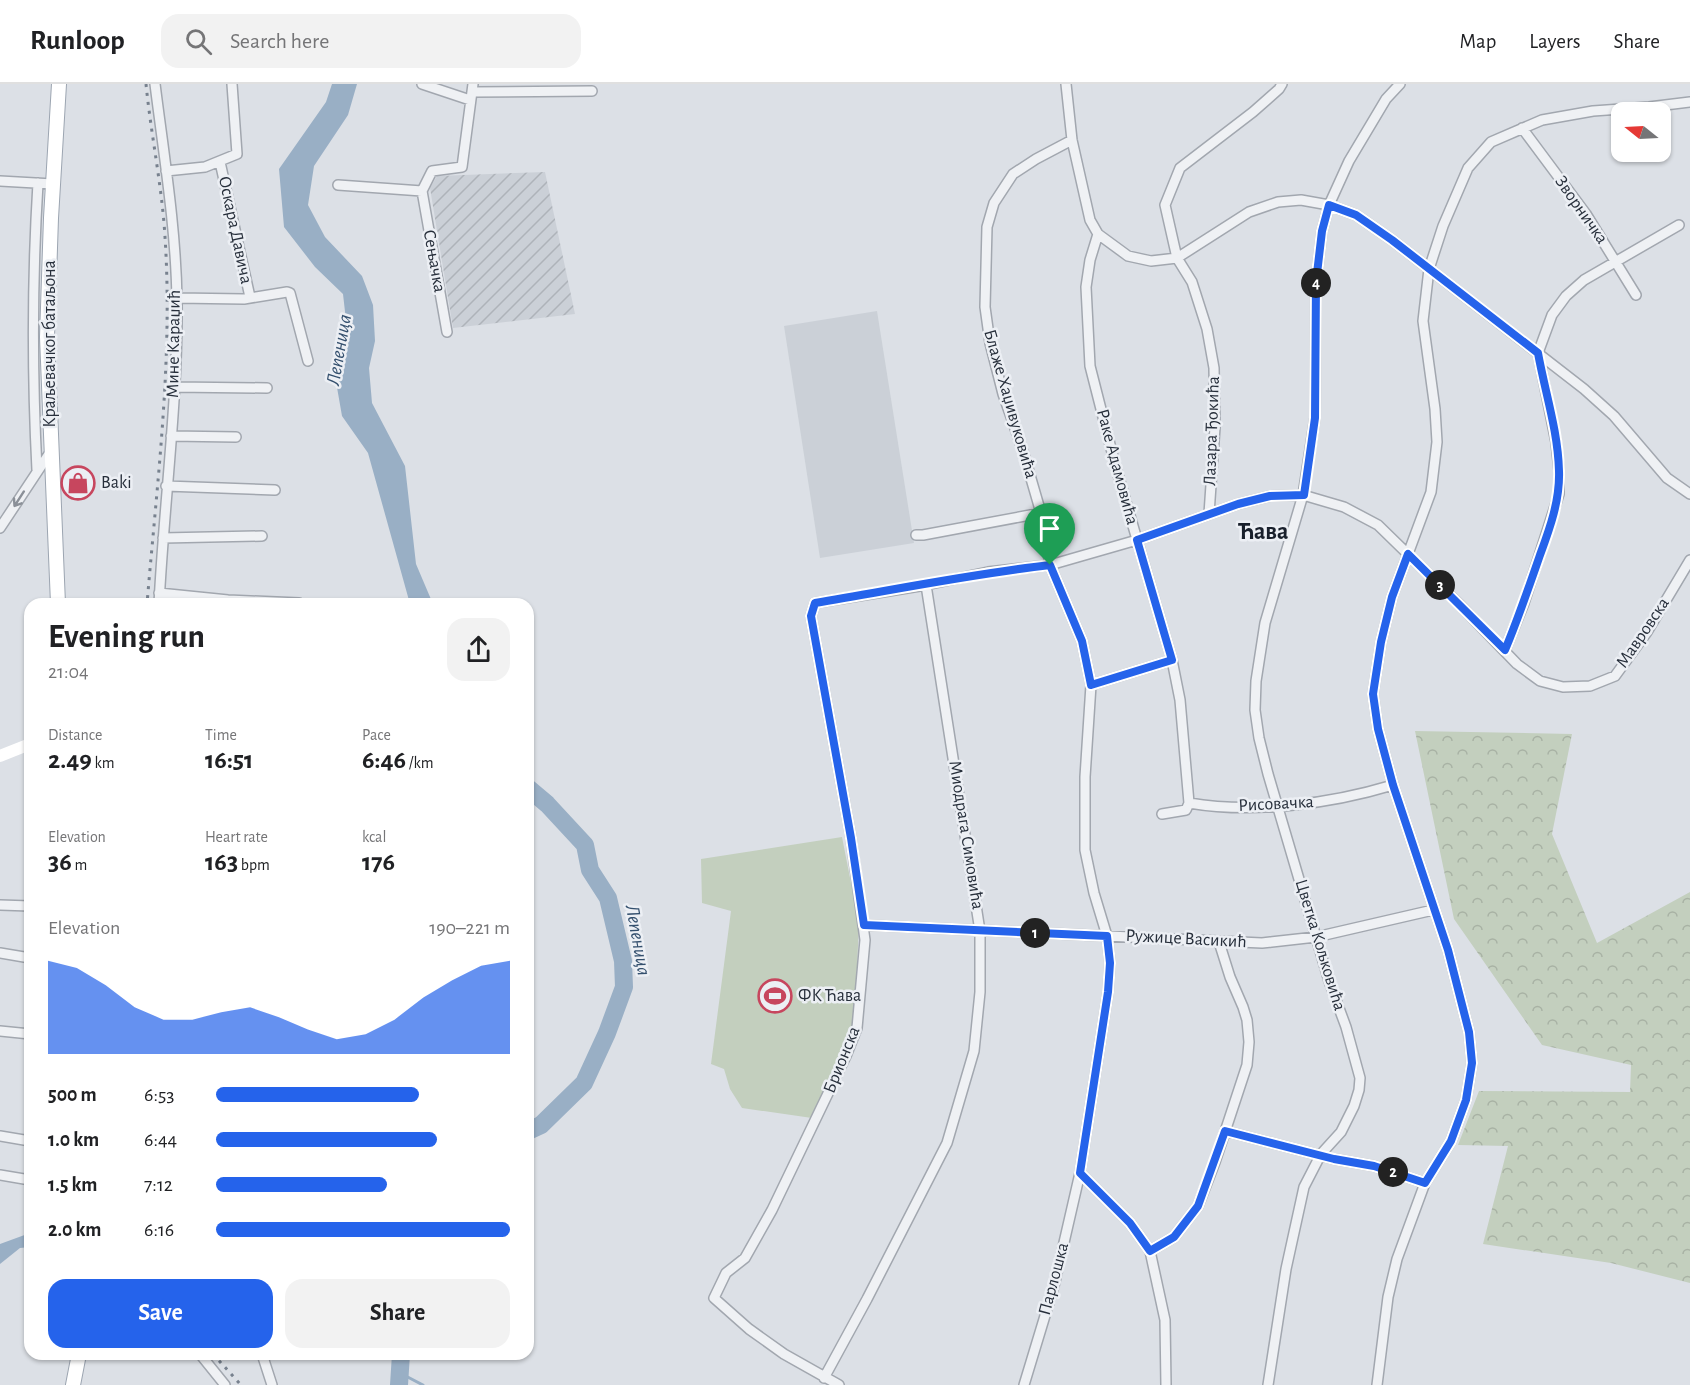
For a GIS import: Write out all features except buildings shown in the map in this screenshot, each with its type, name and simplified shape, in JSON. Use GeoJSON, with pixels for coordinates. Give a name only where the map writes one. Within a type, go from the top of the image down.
{"type":"FeatureCollection","features":[{"type":"Feature","properties":{"kind":"main road","name":"Краљевачког батаљона"},"geometry":{"type":"LineString","coordinates":[[58,598],[47,329],[45,183],[59,84]]}},
{"type":"Feature","properties":{"kind":"main road"},"geometry":{"type":"LineString","coordinates":[[73,1385],[78,1360]]}},
{"type":"Feature","properties":{"kind":"street","name":"Мине Караџић"},"geometry":{"type":"LineString","coordinates":[[155,84],[174,236],[177,298],[174,387],[159,598]]}},
{"type":"Feature","properties":{"kind":"street","name":"Оскара Давича"},"geometry":{"type":"LineString","coordinates":[[166,171],[205,167],[237,154],[232,84]]}},
{"type":"Feature","properties":{"kind":"street"},"geometry":{"type":"LineString","coordinates":[[422,84],[472,92],[592,91]]}},
{"type":"Feature","properties":{"kind":"street"},"geometry":{"type":"LineString","coordinates":[[1066,84],[1072,140],[1090,220],[1098,234],[1128,256],[1151,261],[1177,258],[1249,213],[1278,202],[1301,200],[1329,205],[1356,215],[1538,353],[1614,416],[1667,478],[1690,494]]}},
{"type":"Feature","properties":{"kind":"street","name":"Лазара Ђокића"},"geometry":{"type":"LineString","coordinates":[[1209,514],[1215,427],[1214,368],[1207,329],[1192,282],[1177,258],[1165,206],[1180,168],[1253,112],[1282,84]]}},
{"type":"Feature","properties":{"kind":"street","name":"Цветка Кољковића"},"geometry":{"type":"LineString","coordinates":[[1268,1385],[1286,1269],[1304,1186],[1321,1155],[1341,1132],[1354,1106],[1360,1078],[1277,807],[1259,738],[1256,681],[1265,623],[1304,495],[1315,418],[1316,282],[1322,231],[1329,205],[1349,161],[1386,99],[1400,84]]}},
{"type":"Feature","properties":{"kind":"street"},"geometry":{"type":"LineString","coordinates":[[338,185],[422,191],[432,171],[462,167],[472,92]]}},
{"type":"Feature","properties":{"kind":"street"},"geometry":{"type":"LineString","coordinates":[[1377,1385],[1388,1297],[1397,1259],[1425,1183],[1451,1141],[1466,1100],[1472,1063],[1469,1032],[1448,950],[1393,785],[1378,729],[1373,694],[1392,597],[1431,492],[1437,442],[1435,409],[1423,321],[1429,269],[1443,226],[1468,168],[1491,142],[1542,120],[1566,115],[1690,102]]}},
{"type":"Feature","properties":{"kind":"street","name":"Зворничка"},"geometry":{"type":"LineString","coordinates":[[1522,128],[1586,213],[1636,295]]}},
{"type":"Feature","properties":{"kind":"street","name":"Блаже Хаџивуковића"},"geometry":{"type":"LineString","coordinates":[[1072,140],[1013,174],[994,203],[987,227],[985,307],[990,343],[1003,394],[1041,513],[1050,565],[1082,641],[1091,685],[1085,777],[1085,850],[1094,893],[1107,936],[1110,963],[1108,992],[1080,1173]]}},
{"type":"Feature","properties":{"kind":"street","name":"Оскара Давича"},"geometry":{"type":"LineString","coordinates":[[220,162],[250,297]]}},
{"type":"Feature","properties":{"kind":"street"},"geometry":{"type":"LineString","coordinates":[[0,181],[45,183],[33,263],[32,364],[37,470]]}},
{"type":"Feature","properties":{"kind":"street","name":"Сењачка"},"geometry":{"type":"LineString","coordinates":[[422,191],[447,332]]}},
{"type":"Feature","properties":{"kind":"street"},"geometry":{"type":"LineString","coordinates":[[1505,650],[1524,603],[1553,517],[1558,494],[1559,470],[1556,442],[1538,353],[1552,315],[1566,296],[1584,280],[1679,225]]}},
{"type":"Feature","properties":{"kind":"street","name":"Раке Адамовића"},"geometry":{"type":"LineString","coordinates":[[1098,234],[1090,260],[1086,288],[1090,366],[1172,660],[1180,700],[1189,803]]}},
{"type":"Feature","properties":{"kind":"street"},"geometry":{"type":"LineString","coordinates":[[177,298],[244,300],[250,297],[290,293],[308,361]]}},
{"type":"Feature","properties":{"kind":"street"},"geometry":{"type":"LineString","coordinates":[[174,387],[267,388]]}},
{"type":"Feature","properties":{"kind":"street"},"geometry":{"type":"LineString","coordinates":[[171,436],[236,437]]}},
{"type":"Feature","properties":{"kind":"street"},"geometry":{"type":"LineString","coordinates":[[0,528],[51,451]]}},
{"type":"Feature","properties":{"kind":"street"},"geometry":{"type":"LineString","coordinates":[[166,486],[275,490]]}},
{"type":"Feature","properties":{"kind":"street","name":"Мавровска"},"geometry":{"type":"LineString","coordinates":[[811,616],[815,603],[926,585],[988,572],[1050,565],[1137,540],[1209,514],[1270,496],[1304,495],[1344,507],[1378,525],[1505,650],[1516,664],[1540,681],[1563,687],[1590,686],[1615,675],[1647,632],[1690,560]]}},
{"type":"Feature","properties":{"kind":"street"},"geometry":{"type":"LineString","coordinates":[[916,535],[1041,513]]}},
{"type":"Feature","properties":{"kind":"street"},"geometry":{"type":"LineString","coordinates":[[163,538],[262,536]]}},
{"type":"Feature","properties":{"kind":"street","name":"Миодрага Симовића"},"geometry":{"type":"LineString","coordinates":[[824,1377],[947,1143],[974,1051],[981,992],[980,931],[963,810],[926,585]]}},
{"type":"Feature","properties":{"kind":"street"},"geometry":{"type":"LineString","coordinates":[[159,593],[208,598]]}},
{"type":"Feature","properties":{"kind":"street","name":"Брионска"},"geometry":{"type":"LineString","coordinates":[[811,616],[851,838],[864,925],[865,940],[857,1028],[846,1056],[772,1210],[745,1258],[726,1273],[714,1298],[748,1329],[784,1354],[824,1377]]}},
{"type":"Feature","properties":{"kind":"street"},"geometry":{"type":"LineString","coordinates":[[1091,685],[1172,660]]}},
{"type":"Feature","properties":{"kind":"street"},"geometry":{"type":"LineString","coordinates":[[0,756],[24,746]]}},
{"type":"Feature","properties":{"kind":"street","name":"Рисовачка"},"geometry":{"type":"LineString","coordinates":[[1189,803],[1209,807],[1277,807],[1340,799],[1393,785]]}},
{"type":"Feature","properties":{"kind":"street"},"geometry":{"type":"LineString","coordinates":[[1162,814],[1186,810],[1189,803]]}},
{"type":"Feature","properties":{"kind":"street"},"geometry":{"type":"LineString","coordinates":[[0,905],[24,906]]}},
{"type":"Feature","properties":{"kind":"street","name":"Ружице Васикић"},"geometry":{"type":"LineString","coordinates":[[864,925],[1262,943],[1316,937],[1433,910]]}},
{"type":"Feature","properties":{"kind":"street"},"geometry":{"type":"LineString","coordinates":[[1150,1251],[1174,1237],[1198,1206],[1246,1065],[1249,1042],[1247,1020],[1219,942]]}},
{"type":"Feature","properties":{"kind":"street"},"geometry":{"type":"LineString","coordinates":[[0,953],[24,957]]}},
{"type":"Feature","properties":{"kind":"street"},"geometry":{"type":"LineString","coordinates":[[0,1031],[24,1033]]}},
{"type":"Feature","properties":{"kind":"street"},"geometry":{"type":"LineString","coordinates":[[1225,1131],[1401,1174],[1425,1183]]}},
{"type":"Feature","properties":{"kind":"street"},"geometry":{"type":"LineString","coordinates":[[0,1136],[24,1140]]}},
{"type":"Feature","properties":{"kind":"street"},"geometry":{"type":"LineString","coordinates":[[1080,1173],[1130,1223],[1150,1251],[1165,1320],[1166,1385]]}},
{"type":"Feature","properties":{"kind":"street","name":"Парлошка"},"geometry":{"type":"LineString","coordinates":[[1024,1385],[1054,1286],[1080,1173]]}},
{"type":"Feature","properties":{"kind":"street"},"geometry":{"type":"LineString","coordinates":[[0,1175],[24,1179]]}},
{"type":"Feature","properties":{"kind":"street"},"geometry":{"type":"LineString","coordinates":[[205,1360],[225,1385]]}},
{"type":"Feature","properties":{"kind":"street"},"geometry":{"type":"LineString","coordinates":[[264,1360],[272,1385]]}},
{"type":"Feature","properties":{"kind":"street"},"geometry":{"type":"LineString","coordinates":[[824,1377],[839,1385]]}},
{"type":"Feature","properties":{"kind":"shaded area"},"geometry":{"type":"Polygon","coordinates":[[[545,172],[575,314],[453,328],[430,188],[437,176],[545,172]]]}},
{"type":"Feature","properties":{"kind":"shaded area"},"geometry":{"type":"Polygon","coordinates":[[[877,311],[914,543],[820,558],[784,326],[877,311]]]}},
{"type":"Feature","properties":{"kind":"green space"},"geometry":{"type":"Polygon","coordinates":[[[1415,731],[1572,734],[1552,834],[1597,943],[1690,892],[1690,1283],[1611,1263],[1483,1244],[1508,1146],[1458,1145],[1479,1091],[1630,1092],[1631,1065],[1542,1045],[1454,919],[1415,731]]]}},
{"type":"Feature","properties":{"kind":"green space"},"geometry":{"type":"Polygon","coordinates":[[[842,837],[859,924],[854,1032],[812,1118],[742,1108],[730,1089],[724,1069],[711,1064],[731,911],[702,903],[701,859],[842,837]]]}},
{"type":"Feature","properties":{"kind":"water"},"geometry":{"type":"Polygon","coordinates":[[[332,84],[357,84],[348,115],[314,166],[308,205],[325,237],[362,276],[373,305],[375,341],[369,368],[372,403],[405,466],[416,564],[430,598],[408,598],[368,453],[342,416],[335,376],[348,338],[343,294],[315,267],[284,227],[279,169],[326,102],[332,84]]]}},
{"type":"Feature","properties":{"kind":"water"},"geometry":{"type":"Polygon","coordinates":[[[24,1235],[24,1248],[20,1248],[0,1264],[0,1244],[24,1235]]]}},
{"type":"Feature","properties":{"kind":"waterway","name":"Лепеница"},"geometry":{"type":"LineString","coordinates":[[534,793],[585,845],[590,870],[608,898],[623,961],[624,987],[607,1033],[584,1083],[541,1125],[534,1128]]}},
{"type":"Feature","properties":{"kind":"waterway","name":"Лепеница"},"geometry":{"type":"LineString","coordinates":[[399,1385],[401,1360]]}},
{"type":"Feature","properties":{"kind":"waterway"},"geometry":{"type":"LineString","coordinates":[[400,1373],[423,1385]]}},
{"type":"Feature","properties":{"kind":"railway"},"geometry":{"type":"LineString","coordinates":[[146,84],[164,218],[167,283],[163,421],[148,598]]}},
{"type":"Feature","properties":{"kind":"railway"},"geometry":{"type":"LineString","coordinates":[[218,1360],[241,1385]]}},
{"type":"Feature","properties":{"kind":"place","name":"Baki"},"geometry":{"type":"Point","coordinates":[78,483]}},
{"type":"Feature","properties":{"kind":"place","name":"ФК Ћава"},"geometry":{"type":"Point","coordinates":[775,996]}},
{"type":"Feature","properties":{"kind":"district","name":"Ћава"},"geometry":{"type":"Point","coordinates":[1263,532]}},
{"type":"Feature","properties":{"kind":"route"},"geometry":{"type":"LineString","coordinates":[[1329,205],[1356,215],[1392,240],[1538,353],[1556,442],[1559,470],[1558,494],[1553,517],[1524,603],[1505,650],[1408,554],[1392,597],[1381,642],[1373,694],[1378,729],[1393,785],[1448,950],[1469,1032],[1472,1063],[1466,1100],[1451,1141],[1425,1183],[1374,1166],[1334,1159],[1225,1131],[1198,1206],[1174,1237],[1150,1251],[1130,1223],[1080,1173],[1108,992],[1110,963],[1107,936],[864,925],[851,838],[811,616],[815,603],[926,585],[988,572],[1050,565],[1082,641],[1091,685],[1172,660],[1137,540],[1238,504],[1270,496],[1304,495],[1315,418],[1316,282],[1322,231],[1329,205]]}}]}
